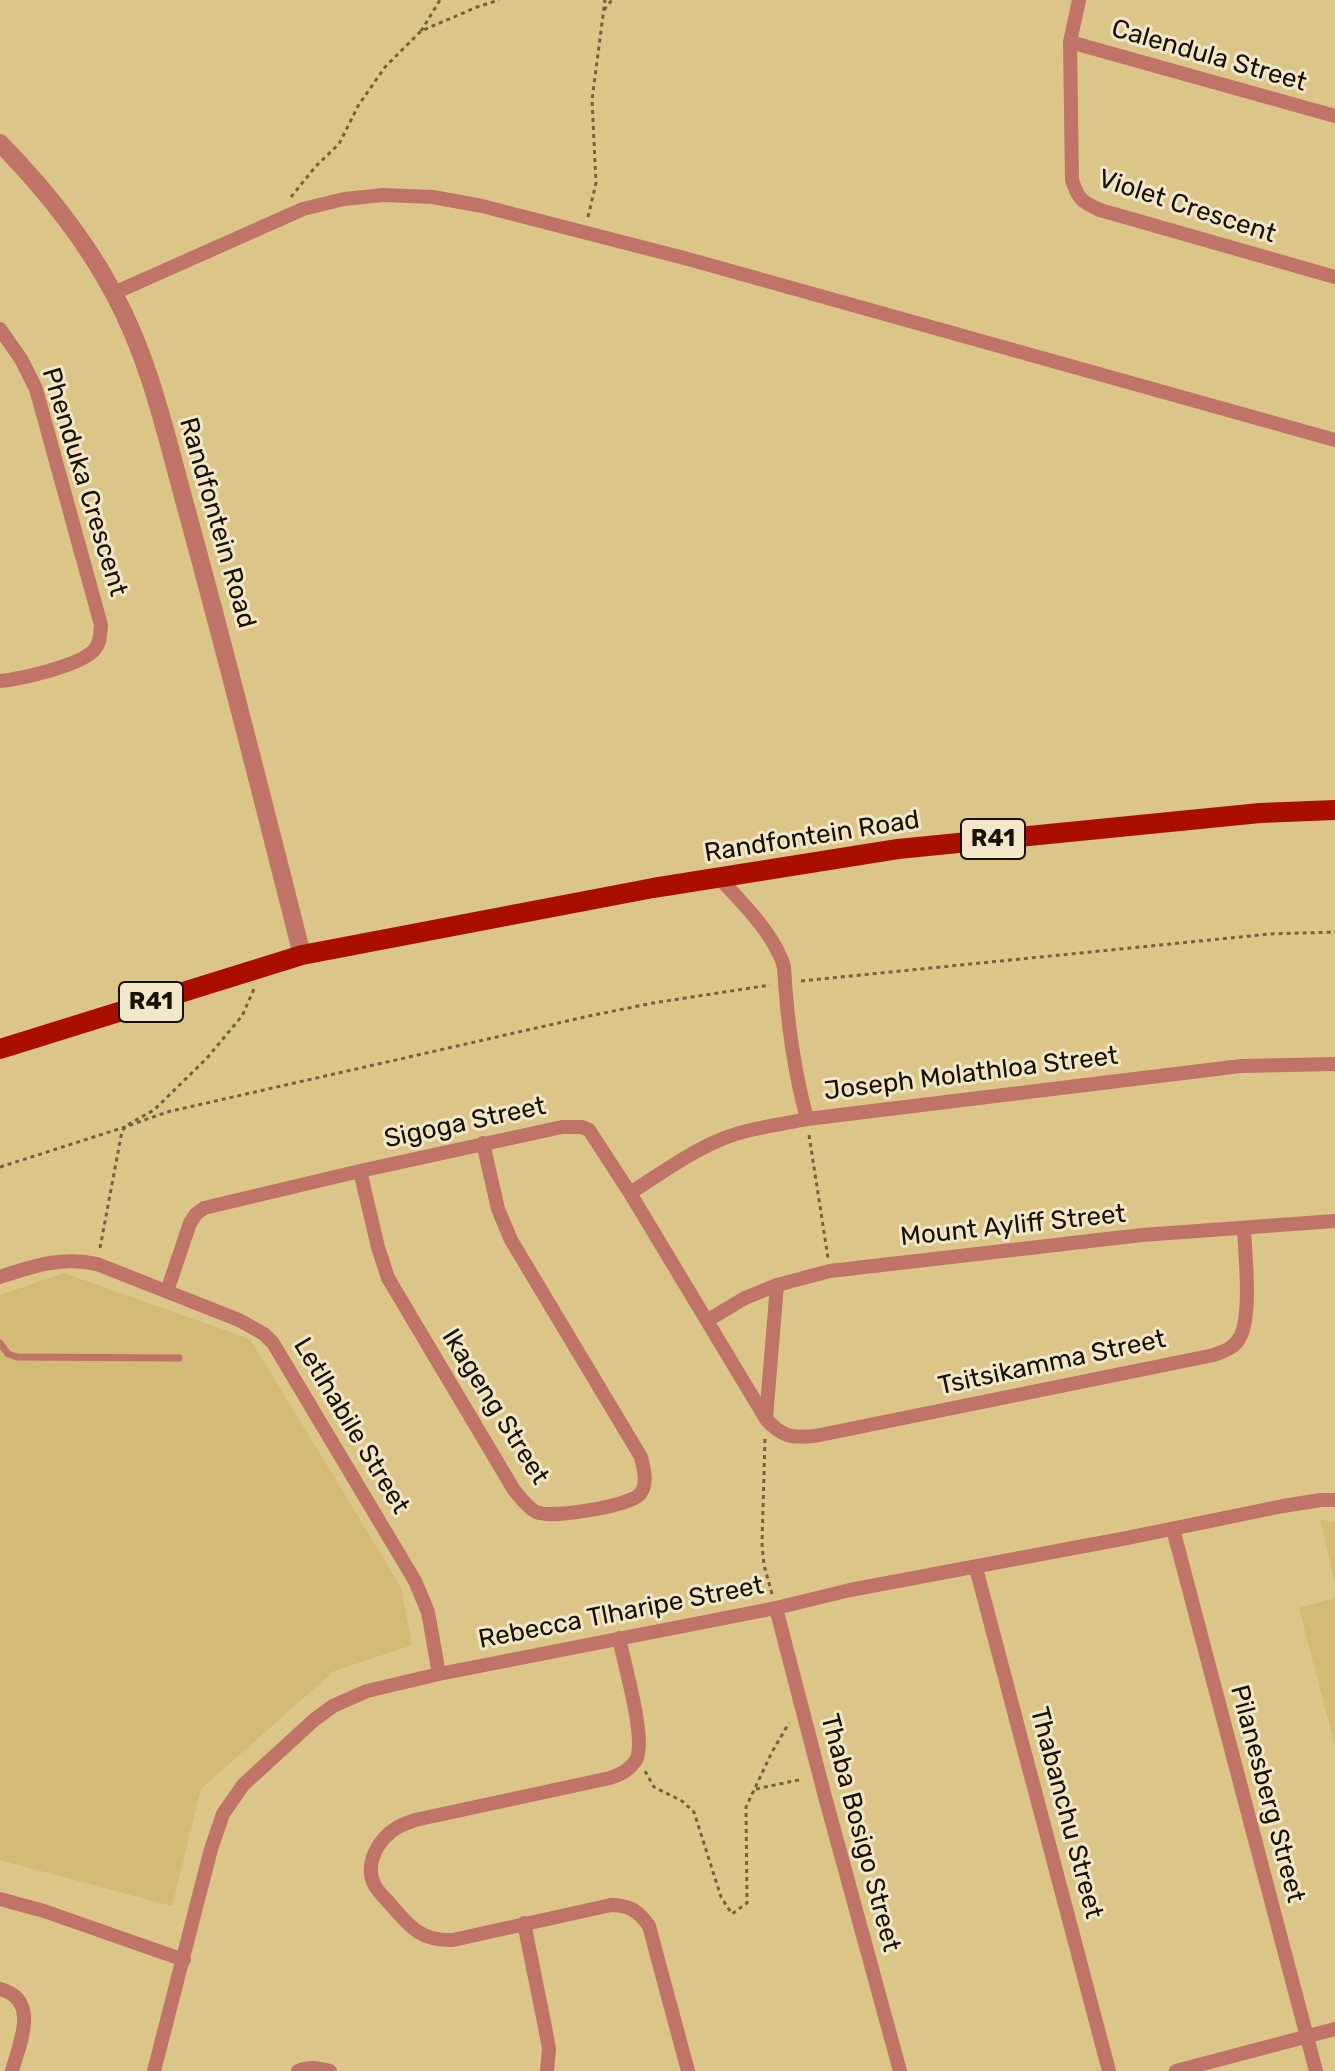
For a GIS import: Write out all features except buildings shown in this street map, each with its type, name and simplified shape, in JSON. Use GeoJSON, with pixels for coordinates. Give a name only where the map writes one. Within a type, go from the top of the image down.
{"type":"FeatureCollection","features":[{"type":"Feature","properties":{"kind":"main road","name":"Randfontein Road"},"geometry":{"type":"LineString","coordinates":[[0,1049],[302,955],[718,877],[912,847],[1260,813],[1335,810]]}},
{"type":"Feature","properties":{"kind":"street","name":"Violet Crescent"},"geometry":{"type":"LineString","coordinates":[[1079,0],[1070,42],[1072,180],[1084,203],[1335,277]]}},
{"type":"Feature","properties":{"kind":"street","name":"Calendula Street"},"geometry":{"type":"LineString","coordinates":[[1070,42],[1335,116]]}},
{"type":"Feature","properties":{"kind":"street","name":"Randfontein Road"},"geometry":{"type":"LineString","coordinates":[[0,143],[68,219],[114,293],[144,359],[229,664],[302,955]]}},
{"type":"Feature","properties":{"kind":"street"},"geometry":{"type":"LineString","coordinates":[[114,293],[303,209],[344,199],[383,195],[433,197],[482,206],[688,259],[1335,440]]}},
{"type":"Feature","properties":{"kind":"street","name":"Phenduka Crescent"},"geometry":{"type":"LineString","coordinates":[[0,329],[21,359],[36,389],[101,625],[97,647],[82,660],[0,681]]}},
{"type":"Feature","properties":{"kind":"street"},"geometry":{"type":"LineString","coordinates":[[718,877],[740,900],[778,951],[784,967],[794,1071],[807,1119]]}},
{"type":"Feature","properties":{"kind":"street","name":"Joseph Molathloa Street"},"geometry":{"type":"LineString","coordinates":[[630,1193],[721,1139],[807,1119],[1227,1068],[1335,1064]]}},
{"type":"Feature","properties":{"kind":"street","name":"Sigoga Street"},"geometry":{"type":"LineString","coordinates":[[167,1291],[190,1223],[204,1208],[483,1143],[562,1127],[582,1127],[589,1130],[630,1193],[766,1419]]}},
{"type":"Feature","properties":{"kind":"street","name":"Ikageng Street"},"geometry":{"type":"LineString","coordinates":[[360,1171],[388,1278],[514,1490],[536,1512],[547,1515],[627,1502],[638,1497],[643,1490],[641,1457],[511,1240],[498,1209],[483,1143]]}},
{"type":"Feature","properties":{"kind":"street","name":"Mount Ayliff Street"},"geometry":{"type":"LineString","coordinates":[[708,1320],[745,1298],[777,1285],[830,1271],[1142,1235],[1335,1221]]}},
{"type":"Feature","properties":{"kind":"street","name":"Tsitsikamma Street"},"geometry":{"type":"LineString","coordinates":[[766,1419],[775,1430],[786,1436],[815,1436],[1214,1355],[1230,1349],[1240,1338],[1246,1315],[1244,1228]]}},
{"type":"Feature","properties":{"kind":"street","name":"Letlhabile Street"},"geometry":{"type":"LineString","coordinates":[[0,1277],[48,1262],[81,1260],[239,1320],[264,1334],[273,1343],[415,1581],[428,1612],[439,1674]]}},
{"type":"Feature","properties":{"kind":"street"},"geometry":{"type":"LineString","coordinates":[[766,1419],[777,1285]]}},
{"type":"Feature","properties":{"kind":"street","name":"Rebecca Tlharipe Street"},"geometry":{"type":"LineString","coordinates":[[154,2071],[223,1814],[243,1785],[333,1706],[367,1691],[439,1674],[776,1608],[850,1590],[1294,1504],[1335,1500]]}},
{"type":"Feature","properties":{"kind":"street","name":"Pilanesberg Street"},"geometry":{"type":"LineString","coordinates":[[1173,1529],[1316,2071]]}},
{"type":"Feature","properties":{"kind":"street","name":"Thabanchu Street"},"geometry":{"type":"LineString","coordinates":[[976,1568],[1109,2071]]}},
{"type":"Feature","properties":{"kind":"street","name":"Thaba Bosigo Street"},"geometry":{"type":"LineString","coordinates":[[776,1608],[900,2071]]}},
{"type":"Feature","properties":{"kind":"street"},"geometry":{"type":"LineString","coordinates":[[619,1638],[640,1736],[637,1758],[623,1773],[415,1820],[396,1828],[375,1850],[371,1874],[375,1886],[408,1925],[426,1937],[438,1940],[453,1940],[611,1905],[634,1909],[649,1926],[688,2071]]}},
{"type":"Feature","properties":{"kind":"street"},"geometry":{"type":"LineString","coordinates":[[0,1899],[44,1911],[184,1960]]}},
{"type":"Feature","properties":{"kind":"street"},"geometry":{"type":"LineString","coordinates":[[524,1923],[549,2049],[547,2071]]}},
{"type":"Feature","properties":{"kind":"street"},"geometry":{"type":"LineString","coordinates":[[0,1989],[15,1997],[25,2012],[12,2071]]}},
{"type":"Feature","properties":{"kind":"street"},"geometry":{"type":"LineString","coordinates":[[1176,2071],[1335,2029]]}},
{"type":"Feature","properties":{"kind":"street"},"geometry":{"type":"LineString","coordinates":[[298,2071],[306,2067],[330,2071]]}},
{"type":"Feature","properties":{"kind":"lane"},"geometry":{"type":"LineString","coordinates":[[0,1343],[8,1354],[17,1357],[179,1358]]}},
{"type":"Feature","properties":{"kind":"path"},"geometry":{"type":"LineString","coordinates":[[291,198],[316,166],[339,144],[358,106],[385,67],[421,31],[440,0]]}},
{"type":"Feature","properties":{"kind":"path"},"geometry":{"type":"LineString","coordinates":[[421,31],[499,0]]}},
{"type":"Feature","properties":{"kind":"path"},"geometry":{"type":"LineString","coordinates":[[584,232],[596,183],[592,100],[605,0]]}},
{"type":"Feature","properties":{"kind":"path"},"geometry":{"type":"LineString","coordinates":[[604,11],[612,0]]}},
{"type":"Feature","properties":{"kind":"path"},"geometry":{"type":"LineString","coordinates":[[0,1167],[167,1112],[653,1003],[785,983],[1270,934],[1335,932]]}},
{"type":"Feature","properties":{"kind":"path"},"geometry":{"type":"LineString","coordinates":[[97,1264],[120,1136],[125,1127],[154,1110],[207,1058],[242,1016],[264,966]]}},
{"type":"Feature","properties":{"kind":"path"},"geometry":{"type":"LineString","coordinates":[[807,1119],[830,1271]]}},
{"type":"Feature","properties":{"kind":"path"},"geometry":{"type":"LineString","coordinates":[[766,1419],[762,1544],[764,1565],[776,1608]]}},
{"type":"Feature","properties":{"kind":"path"},"geometry":{"type":"LineString","coordinates":[[637,1758],[654,1787],[682,1801],[694,1812],[721,1897],[732,1914],[747,1903],[746,1807],[772,1752],[801,1702]]}},
{"type":"Feature","properties":{"kind":"path"},"geometry":{"type":"LineString","coordinates":[[756,1789],[819,1775]]}},
{"type":"Feature","properties":{"kind":"shaded area"},"geometry":{"type":"Polygon","coordinates":[[[64,1273],[250,1339],[401,1587],[412,1645],[334,1671],[201,1789],[172,1906],[0,1860],[0,1295],[64,1273]]]}},
{"type":"Feature","properties":{"kind":"shaded area"},"geometry":{"type":"Polygon","coordinates":[[[1320,1520],[1335,1522],[1335,1583],[1320,1520]]]}},
{"type":"Feature","properties":{"kind":"shaded area"},"geometry":{"type":"Polygon","coordinates":[[[1335,1598],[1335,1746],[1299,1608],[1335,1598]]]}}]}
